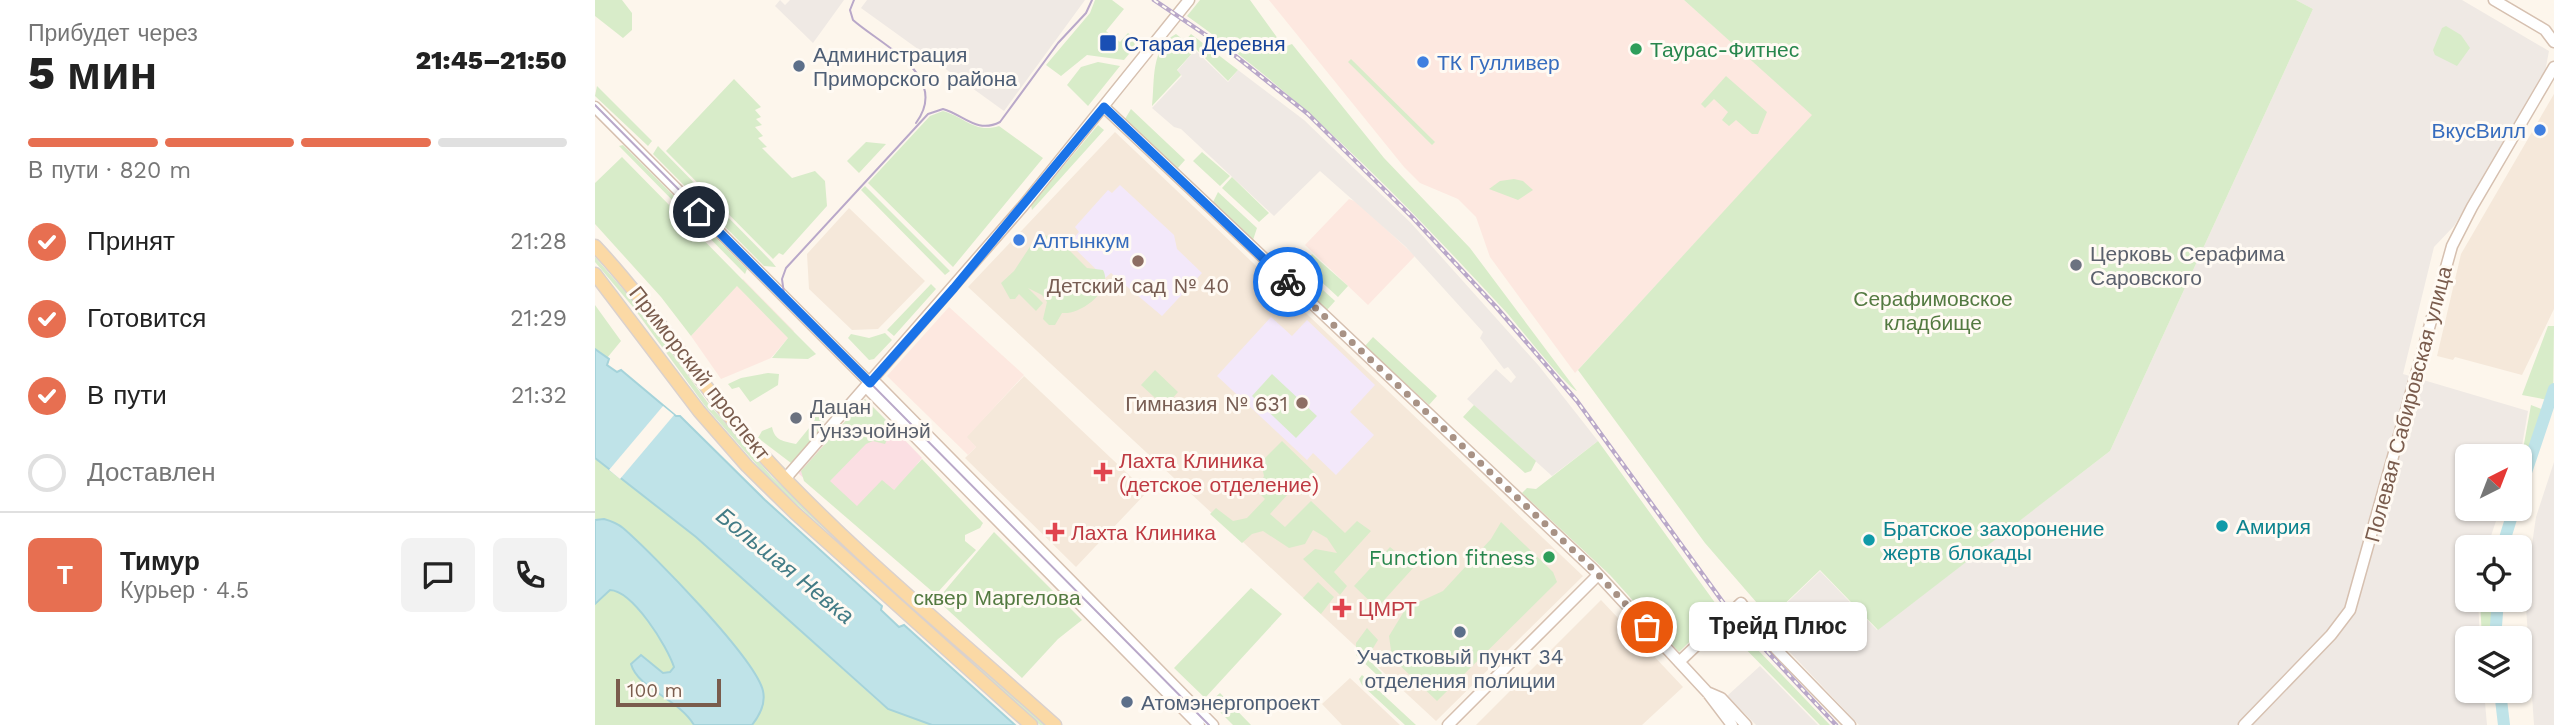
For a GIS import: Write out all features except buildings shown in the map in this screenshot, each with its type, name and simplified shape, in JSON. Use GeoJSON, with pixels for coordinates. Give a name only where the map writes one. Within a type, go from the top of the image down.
{"type":"FeatureCollection","features":[{"type":"Feature","properties":{"kind":"main road","name":"Приморский проспект"},"geometry":{"type":"LineString","coordinates":[[595,246],[642,299],[726,413],[785,479],[1055,725]]}},
{"type":"Feature","properties":{"kind":"main road","name":"Приморский проспект"},"geometry":{"type":"LineString","coordinates":[[595,274],[627,311],[699,411],[747,466],[795,513],[1031,725]]}},
{"type":"Feature","properties":{"kind":"street"},"geometry":{"type":"LineString","coordinates":[[785,479],[954,288],[1189,0]]}},
{"type":"Feature","properties":{"kind":"street"},"geometry":{"type":"LineString","coordinates":[[2494,0],[2545,30],[2554,42]]}},
{"type":"Feature","properties":{"kind":"street","name":"Полевая Сабировская улица"},"geometry":{"type":"LineString","coordinates":[[2244,725],[2331,635],[2350,610],[2452,246],[2554,66]]}},
{"type":"Feature","properties":{"kind":"street"},"geometry":{"type":"LineString","coordinates":[[595,107],[870,383],[877,384],[1213,725]]}},
{"type":"Feature","properties":{"kind":"street"},"geometry":{"type":"LineString","coordinates":[[1104,107],[1598,575],[1707,692],[1713,704],[1732,725]]}},
{"type":"Feature","properties":{"kind":"street"},"geometry":{"type":"LineString","coordinates":[[870,383],[870,391],[1199,725]]}},
{"type":"Feature","properties":{"kind":"street"},"geometry":{"type":"LineString","coordinates":[[1448,725],[1598,575]]}},
{"type":"Feature","properties":{"kind":"street"},"geometry":{"type":"LineString","coordinates":[[1679,662],[1741,603],[1776,649],[1850,725]]}},
{"type":"Feature","properties":{"kind":"street"},"geometry":{"type":"LineString","coordinates":[[1707,692],[1721,698],[1746,725]]}},
{"type":"Feature","properties":{"kind":"shaded area"},"geometry":{"type":"Polygon","coordinates":[[[780,0],[785,5],[790,0],[844,0],[813,43],[775,6],[780,0]]]}},
{"type":"Feature","properties":{"kind":"shaded area"},"geometry":{"type":"Polygon","coordinates":[[[867,0],[1085,0],[1004,111],[861,8],[867,0]]]}},
{"type":"Feature","properties":{"kind":"shaded area"},"geometry":{"type":"Polygon","coordinates":[[[1269,0],[1684,0],[1813,115],[1575,373],[1490,257],[1476,217],[1458,199],[1420,183],[1404,167],[1269,0]]]}},
{"type":"Feature","properties":{"kind":"shaded area"},"geometry":{"type":"Polygon","coordinates":[[[2296,0],[2462,0],[2549,51],[2544,77],[2454,226],[2434,247],[2403,374],[2528,411],[2522,444],[2455,444],[2455,522],[2496,522],[2491,535],[2455,535],[2455,612],[2479,612],[2479,626],[2455,626],[2455,703],[2485,703],[2487,725],[1859,725],[1784,646],[1789,641],[1771,618],[1820,571],[1877,630],[2110,451],[2313,9],[2296,0]]]}},
{"type":"Feature","properties":{"kind":"shaded area"},"geometry":{"type":"Polygon","coordinates":[[[1195,50],[1228,82],[1238,70],[1304,120],[1411,223],[1539,366],[1598,441],[1552,476],[1467,399],[1496,369],[1511,383],[1516,377],[1508,367],[1504,369],[1480,338],[1483,332],[1406,247],[1320,171],[1274,216],[1181,129],[1174,127],[1152,108],[1182,76],[1177,71],[1195,50]]]}},
{"type":"Feature","properties":{"kind":"shaded area"},"geometry":{"type":"Polygon","coordinates":[[[2554,94],[2554,309],[2522,375],[2455,357],[2453,360],[2437,356],[2461,254],[2554,94]]]}},
{"type":"Feature","properties":{"kind":"shaded area"},"geometry":{"type":"Polygon","coordinates":[[[1115,132],[1583,576],[1436,721],[968,287],[1115,132]]]}},
{"type":"Feature","properties":{"kind":"shaded area","name":"Детский сад № 40"},"geometry":{"type":"Polygon","coordinates":[[[1120,185],[1174,235],[1177,249],[1202,273],[1162,316],[1111,273],[1105,278],[1069,243],[1079,232],[1075,227],[1108,190],[1112,193],[1120,185]]]}},
{"type":"Feature","properties":{"kind":"shaded area"},"geometry":{"type":"Polygon","coordinates":[[[1349,199],[1357,202],[1415,256],[1368,305],[1305,245],[1349,199]]]}},
{"type":"Feature","properties":{"kind":"shaded area"},"geometry":{"type":"Polygon","coordinates":[[[849,208],[925,281],[878,329],[852,330],[809,289],[807,254],[849,208]]]}},
{"type":"Feature","properties":{"kind":"shaded area"},"geometry":{"type":"Polygon","coordinates":[[[743,279],[794,331],[771,358],[721,379],[691,336],[743,279]]]}},
{"type":"Feature","properties":{"kind":"shaded area"},"geometry":{"type":"Polygon","coordinates":[[[949,307],[1024,375],[967,437],[976,447],[968,455],[887,376],[949,307]]]}},
{"type":"Feature","properties":{"kind":"shaded area","name":"Гимназия № 631"},"geometry":{"type":"Polygon","coordinates":[[[1271,317],[1292,336],[1307,320],[1375,385],[1350,412],[1374,435],[1336,475],[1313,453],[1307,460],[1217,376],[1271,317]]]}},
{"type":"Feature","properties":{"kind":"shaded area"},"geometry":{"type":"Polygon","coordinates":[[[1024,376],[1147,492],[1076,567],[965,458],[976,447],[966,437],[1024,376]]]}},
{"type":"Feature","properties":{"kind":"shaded area"},"geometry":{"type":"Polygon","coordinates":[[[865,399],[922,458],[907,477],[858,525],[798,473],[865,399]]]}},
{"type":"Feature","properties":{"kind":"shaded area"},"geometry":{"type":"Polygon","coordinates":[[[2554,462],[2554,725],[2534,725],[2532,626],[2527,626],[2526,612],[2532,612],[2532,544],[2536,517],[2554,462]]]}},
{"type":"Feature","properties":{"kind":"shaded area"},"geometry":{"type":"Polygon","coordinates":[[[1601,600],[1683,687],[1642,725],[1476,725],[1601,600]]]}},
{"type":"Feature","properties":{"kind":"shaded area"},"geometry":{"type":"Polygon","coordinates":[[[1760,666],[1818,725],[1756,725],[1727,696],[1760,666]]]}},
{"type":"Feature","properties":{"kind":"shaded area"},"geometry":{"type":"Polygon","coordinates":[[[1350,678],[1400,725],[1342,725],[1322,704],[1350,678]]]}},
{"type":"Feature","properties":{"kind":"green space"},"geometry":{"type":"Polygon","coordinates":[[[595,0],[622,0],[632,13],[632,30],[623,38],[595,16],[595,0]]]}},
{"type":"Feature","properties":{"kind":"green space"},"geometry":{"type":"Polygon","coordinates":[[[1095,0],[1112,0],[1124,9],[1106,31],[1120,42],[1128,33],[1139,42],[1124,60],[1087,55],[1061,76],[1046,65],[1090,13],[1095,0]]]}},
{"type":"Feature","properties":{"kind":"green space"},"geometry":{"type":"Polygon","coordinates":[[[1200,0],[1250,0],[1284,47],[1292,44],[1384,158],[1470,248],[1577,391],[1554,369],[1470,273],[1355,156],[1274,83],[1187,16],[1200,0]]]}},
{"type":"Feature","properties":{"kind":"green space","name":"Серафимовское кладбище"},"geometry":{"type":"Polygon","coordinates":[[[1684,0],[2296,0],[2313,9],[2110,451],[1878,630],[1820,570],[1770,618],[1705,543],[1578,370],[1812,115],[1684,0]]]}},
{"type":"Feature","properties":{"kind":"green space"},"geometry":{"type":"Polygon","coordinates":[[[2446,26],[2461,35],[2470,48],[2457,66],[2435,55],[2433,50],[2442,28],[2446,26]]]}},
{"type":"Feature","properties":{"kind":"green space"},"geometry":{"type":"Polygon","coordinates":[[[1176,34],[1185,41],[1191,34],[1238,70],[1228,81],[1196,49],[1177,70],[1181,75],[1152,106],[1158,56],[1168,40],[1176,34]]]}},
{"type":"Feature","properties":{"kind":"green space"},"geometry":{"type":"Polygon","coordinates":[[[1351,59],[1435,142],[1432,145],[1348,62],[1351,59]]]}},
{"type":"Feature","properties":{"kind":"green space"},"geometry":{"type":"Polygon","coordinates":[[[1098,62],[1120,66],[1088,106],[1067,85],[1081,67],[1098,62]]]}},
{"type":"Feature","properties":{"kind":"green space"},"geometry":{"type":"Polygon","coordinates":[[[1726,76],[1767,112],[1758,134],[1752,134],[1736,120],[1729,126],[1722,120],[1728,112],[1714,99],[1705,108],[1701,104],[1726,76]]]}},
{"type":"Feature","properties":{"kind":"green space"},"geometry":{"type":"Polygon","coordinates":[[[734,79],[761,107],[755,110],[761,117],[756,119],[762,125],[755,127],[763,136],[758,138],[767,147],[762,148],[792,178],[815,171],[825,181],[827,206],[783,255],[779,253],[773,259],[666,151],[734,79]]]}},
{"type":"Feature","properties":{"kind":"green space"},"geometry":{"type":"Polygon","coordinates":[[[597,86],[652,141],[648,146],[595,96],[597,86]]]}},
{"type":"Feature","properties":{"kind":"green space"},"geometry":{"type":"Polygon","coordinates":[[[1131,109],[1185,160],[1177,169],[1125,119],[1131,109]]]}},
{"type":"Feature","properties":{"kind":"green space"},"geometry":{"type":"Polygon","coordinates":[[[943,111],[983,128],[999,126],[1043,158],[953,267],[868,183],[930,116],[943,111]]]}},
{"type":"Feature","properties":{"kind":"green space"},"geometry":{"type":"Polygon","coordinates":[[[1098,125],[1104,130],[1032,210],[1031,205],[1098,125]]]}},
{"type":"Feature","properties":{"kind":"green space"},"geometry":{"type":"Polygon","coordinates":[[[866,142],[886,144],[859,173],[847,161],[866,142]]]}},
{"type":"Feature","properties":{"kind":"green space"},"geometry":{"type":"Polygon","coordinates":[[[623,145],[747,269],[745,274],[619,146],[623,145]]]}},
{"type":"Feature","properties":{"kind":"green space"},"geometry":{"type":"Polygon","coordinates":[[[658,146],[776,267],[764,266],[653,154],[658,146]]]}},
{"type":"Feature","properties":{"kind":"green space"},"geometry":{"type":"Polygon","coordinates":[[[1202,152],[1230,176],[1220,186],[1193,161],[1202,152]]]}},
{"type":"Feature","properties":{"kind":"green space"},"geometry":{"type":"Polygon","coordinates":[[[622,157],[816,354],[808,359],[772,358],[788,338],[737,286],[691,336],[661,297],[595,224],[595,183],[622,157]]]}},
{"type":"Feature","properties":{"kind":"green space"},"geometry":{"type":"Polygon","coordinates":[[[1232,177],[1269,213],[1259,222],[1222,188],[1232,177]]]}},
{"type":"Feature","properties":{"kind":"green space"},"geometry":{"type":"Polygon","coordinates":[[[1500,181],[1523,181],[1533,190],[1518,200],[1489,189],[1500,181]]]}},
{"type":"Feature","properties":{"kind":"green space"},"geometry":{"type":"Polygon","coordinates":[[[865,186],[950,271],[945,275],[861,190],[865,186]]]}},
{"type":"Feature","properties":{"kind":"green space"},"geometry":{"type":"Polygon","coordinates":[[[1218,192],[1257,228],[1253,240],[1213,202],[1218,192]]]}},
{"type":"Feature","properties":{"kind":"green space"},"geometry":{"type":"Polygon","coordinates":[[[1037,236],[1057,238],[1087,268],[1103,270],[1105,278],[1100,293],[1094,300],[1078,310],[1062,313],[1055,325],[1049,325],[1043,319],[1047,302],[1042,295],[1028,288],[1043,303],[1036,311],[1019,294],[1015,299],[1010,299],[1001,283],[1014,271],[1037,236]]]}},
{"type":"Feature","properties":{"kind":"green space"},"geometry":{"type":"Polygon","coordinates":[[[1312,254],[1348,286],[1338,297],[1304,266],[1312,254]]]}},
{"type":"Feature","properties":{"kind":"green space"},"geometry":{"type":"Polygon","coordinates":[[[595,257],[636,304],[708,403],[772,477],[1046,725],[1040,725],[770,480],[705,406],[633,307],[595,262],[595,257]]]}},
{"type":"Feature","properties":{"kind":"green space"},"geometry":{"type":"Polygon","coordinates":[[[1300,269],[1335,301],[1327,310],[1292,277],[1300,269]]]}},
{"type":"Feature","properties":{"kind":"green space"},"geometry":{"type":"Polygon","coordinates":[[[931,284],[936,289],[894,336],[887,330],[931,284]]]}},
{"type":"Feature","properties":{"kind":"green space"},"geometry":{"type":"Polygon","coordinates":[[[595,305],[621,341],[607,358],[595,349],[595,305]]]}},
{"type":"Feature","properties":{"kind":"green space"},"geometry":{"type":"Polygon","coordinates":[[[2548,326],[2554,326],[2553,401],[2522,395],[2548,326]]]}},
{"type":"Feature","properties":{"kind":"green space"},"geometry":{"type":"Polygon","coordinates":[[[885,333],[892,340],[874,359],[869,360],[848,338],[851,334],[869,338],[885,333]]]}},
{"type":"Feature","properties":{"kind":"green space"},"geometry":{"type":"Polygon","coordinates":[[[1373,337],[1437,396],[1429,405],[1365,346],[1373,337]]]}},
{"type":"Feature","properties":{"kind":"green space"},"geometry":{"type":"Polygon","coordinates":[[[1155,370],[1178,392],[1165,407],[1141,385],[1155,370]]]}},
{"type":"Feature","properties":{"kind":"green space"},"geometry":{"type":"Polygon","coordinates":[[[768,373],[779,374],[778,385],[750,402],[739,387],[732,389],[728,384],[741,378],[768,373]]]}},
{"type":"Feature","properties":{"kind":"green space"},"geometry":{"type":"Polygon","coordinates":[[[1272,374],[1317,416],[1296,438],[1252,396],[1272,374]]]}},
{"type":"Feature","properties":{"kind":"green space"},"geometry":{"type":"Polygon","coordinates":[[[865,399],[893,427],[885,444],[873,441],[866,444],[830,481],[857,506],[882,480],[894,490],[922,459],[983,523],[980,528],[965,535],[965,541],[976,550],[938,592],[934,593],[804,481],[801,471],[865,399]]]}},
{"type":"Feature","properties":{"kind":"green space"},"geometry":{"type":"Polygon","coordinates":[[[1474,405],[1536,461],[1531,471],[1525,473],[1463,417],[1474,405]]]}},
{"type":"Feature","properties":{"kind":"green space"},"geometry":{"type":"Polygon","coordinates":[[[2531,405],[2544,410],[2532,448],[2532,444],[2524,444],[2531,405]]]}},
{"type":"Feature","properties":{"kind":"green space"},"geometry":{"type":"Polygon","coordinates":[[[816,412],[823,419],[824,427],[791,463],[758,438],[762,431],[772,427],[777,438],[796,444],[814,422],[816,412]]]}},
{"type":"Feature","properties":{"kind":"green space"},"geometry":{"type":"Polygon","coordinates":[[[1282,441],[1317,475],[1305,488],[1298,483],[1270,514],[1285,527],[1311,501],[1345,533],[1357,521],[1371,531],[1334,572],[1347,586],[1340,595],[1303,559],[1315,549],[1337,553],[1327,538],[1313,530],[1305,544],[1289,548],[1263,531],[1252,534],[1242,543],[1210,514],[1216,508],[1233,521],[1247,518],[1265,499],[1257,491],[1264,476],[1261,462],[1282,441]]]}},
{"type":"Feature","properties":{"kind":"green space"},"geometry":{"type":"Polygon","coordinates":[[[1598,441],[1721,611],[1679,652],[1610,575],[1522,493],[1527,488],[1536,489],[1598,441]]]}},
{"type":"Feature","properties":{"kind":"green space"},"geometry":{"type":"Polygon","coordinates":[[[595,458],[696,537],[880,703],[932,725],[595,725],[595,458]]]}},
{"type":"Feature","properties":{"kind":"green space"},"geometry":{"type":"Polygon","coordinates":[[[1501,522],[1553,572],[1557,582],[1437,701],[1392,658],[1389,636],[1406,608],[1443,591],[1491,539],[1501,522]]]}},
{"type":"Feature","properties":{"kind":"green space","name":"сквер Маргелова"},"geometry":{"type":"Polygon","coordinates":[[[994,532],[1082,620],[1058,639],[1022,678],[937,600],[994,532]]]}},
{"type":"Feature","properties":{"kind":"green space"},"geometry":{"type":"Polygon","coordinates":[[[1390,547],[1414,567],[1377,608],[1354,586],[1390,547]]]}},
{"type":"Feature","properties":{"kind":"green space"},"geometry":{"type":"Polygon","coordinates":[[[1318,582],[1334,597],[1321,614],[1303,598],[1318,582]]]}},
{"type":"Feature","properties":{"kind":"green space"},"geometry":{"type":"Polygon","coordinates":[[[1251,588],[1282,614],[1205,698],[1174,668],[1251,588]]]}},
{"type":"Feature","properties":{"kind":"green space"},"geometry":{"type":"Polygon","coordinates":[[[2481,612],[2495,612],[2494,626],[2481,626],[2481,612]]]}},
{"type":"Feature","properties":{"kind":"green space"},"geometry":{"type":"Polygon","coordinates":[[[1735,626],[1830,725],[1820,725],[1729,632],[1735,626]]]}},
{"type":"Feature","properties":{"kind":"green space"},"geometry":{"type":"Polygon","coordinates":[[[1367,628],[1378,640],[1367,658],[1382,673],[1379,677],[1356,655],[1356,643],[1367,628]]]}},
{"type":"Feature","properties":{"kind":"green space"},"geometry":{"type":"Polygon","coordinates":[[[1362,675],[1416,725],[1405,725],[1362,685],[1359,679],[1362,675]]]}},
{"type":"Feature","properties":{"kind":"green space"},"geometry":{"type":"Polygon","coordinates":[[[1220,693],[1251,725],[1233,725],[1210,702],[1220,693]]]}},
{"type":"Feature","properties":{"kind":"water","name":"Большая Невка"},"geometry":{"type":"Polygon","coordinates":[[[595,349],[609,359],[607,365],[617,372],[621,370],[676,416],[680,416],[765,500],[882,606],[881,610],[899,627],[904,625],[1015,725],[932,725],[888,709],[696,537],[595,458],[595,349]]]}},
{"type":"Feature","properties":{"kind":"water"},"geometry":{"type":"Polygon","coordinates":[[[604,519],[623,528],[656,559],[701,606],[742,655],[756,676],[764,696],[762,709],[752,725],[694,725],[679,708],[635,673],[631,664],[641,655],[663,673],[670,672],[674,667],[657,634],[629,600],[610,590],[595,604],[595,520],[604,519]]]}},
{"type":"Feature","properties":{"kind":"pier"},"geometry":{"type":"Polygon","coordinates":[[[663,406],[674,415],[620,479],[609,470],[663,406]]]}},
{"type":"Feature","properties":{"kind":"waterway"},"geometry":{"type":"LineString","coordinates":[[2532,454],[2554,389]]}},
{"type":"Feature","properties":{"kind":"waterway"},"geometry":{"type":"LineString","coordinates":[[2506,535],[2510,522]]}},
{"type":"Feature","properties":{"kind":"waterway"},"geometry":{"type":"LineString","coordinates":[[2496,626],[2497,612]]}},
{"type":"Feature","properties":{"kind":"waterway"},"geometry":{"type":"LineString","coordinates":[[2501,703],[2504,725]]}},
{"type":"Feature","properties":{"kind":"tram line"},"geometry":{"type":"LineString","coordinates":[[854,0],[850,10],[853,20],[894,51],[919,76],[925,91],[924,106],[916,123]]}},
{"type":"Feature","properties":{"kind":"tram line"},"geometry":{"type":"LineString","coordinates":[[784,294],[782,279],[786,268],[928,114],[943,109],[977,125],[1000,122],[1058,43],[1086,13],[1092,0]]}},
{"type":"Feature","properties":{"kind":"tram line"},"geometry":{"type":"LineString","coordinates":[[595,105],[1209,725]]}},
{"type":"Feature","properties":{"kind":"railway"},"geometry":{"type":"LineString","coordinates":[[1154,0],[1228,50],[1308,114],[1413,218],[1497,308],[1577,401],[1730,612],[1836,725]]}},
{"type":"Feature","properties":{"kind":"way so far"},"geometry":{"type":"LineString","coordinates":[[1288,282],[1593,569],[1647,627]]}},
{"type":"Feature","properties":{"kind":"place","name":"Старая Деревня"},"geometry":{"type":"Point","coordinates":[1108,43]}},
{"type":"Feature","properties":{"kind":"place","name":"Таурас-Фитнес"},"geometry":{"type":"Point","coordinates":[1636,49]}},
{"type":"Feature","properties":{"kind":"place","name":"ТК Гулливер"},"geometry":{"type":"Point","coordinates":[1423,62]}},
{"type":"Feature","properties":{"kind":"place","name":"Администрация Приморского района"},"geometry":{"type":"Point","coordinates":[799,66]}},
{"type":"Feature","properties":{"kind":"place","name":"ВкусВилл"},"geometry":{"type":"Point","coordinates":[2540,130]}},
{"type":"Feature","properties":{"kind":"place","name":"Алтынкум"},"geometry":{"type":"Point","coordinates":[1019,240]}},
{"type":"Feature","properties":{"kind":"place","name":"Детский сад № 40"},"geometry":{"type":"Point","coordinates":[1138,261]}},
{"type":"Feature","properties":{"kind":"place","name":"Церковь Серафима Саровского"},"geometry":{"type":"Point","coordinates":[2076,265]}},
{"type":"Feature","properties":{"kind":"place","name":"Гимназия № 631"},"geometry":{"type":"Point","coordinates":[1302,403]}},
{"type":"Feature","properties":{"kind":"place","name":"Дацан Гунзэчойнэй"},"geometry":{"type":"Point","coordinates":[796,418]}},
{"type":"Feature","properties":{"kind":"place","name":"Лахта Клиника (детское отделение)"},"geometry":{"type":"Point","coordinates":[1103,472]}},
{"type":"Feature","properties":{"kind":"place","name":"Амирия"},"geometry":{"type":"Point","coordinates":[2222,526]}},
{"type":"Feature","properties":{"kind":"place","name":"Лахта Клиника"},"geometry":{"type":"Point","coordinates":[1055,532]}},
{"type":"Feature","properties":{"kind":"place","name":"Братское захоронение жертв блокады"},"geometry":{"type":"Point","coordinates":[1869,540]}},
{"type":"Feature","properties":{"kind":"place","name":"Function fitness"},"geometry":{"type":"Point","coordinates":[1549,557]}},
{"type":"Feature","properties":{"kind":"place","name":"ЦМРТ"},"geometry":{"type":"Point","coordinates":[1342,608]}},
{"type":"Feature","properties":{"kind":"place","name":"Трейд Плюс"},"geometry":{"type":"Point","coordinates":[1647,627]}},
{"type":"Feature","properties":{"kind":"place","name":"Участковый пункт 34 отделения полиции"},"geometry":{"type":"Point","coordinates":[1460,632]}},
{"type":"Feature","properties":{"kind":"place","name":"Атомэнергопроект"},"geometry":{"type":"Point","coordinates":[1127,702]}},
{"type":"Feature","properties":{"kind":"route"},"geometry":{"type":"LineString","coordinates":[[699,212],[870,383],[954,288],[1104,107],[1288,282]]}}]}
